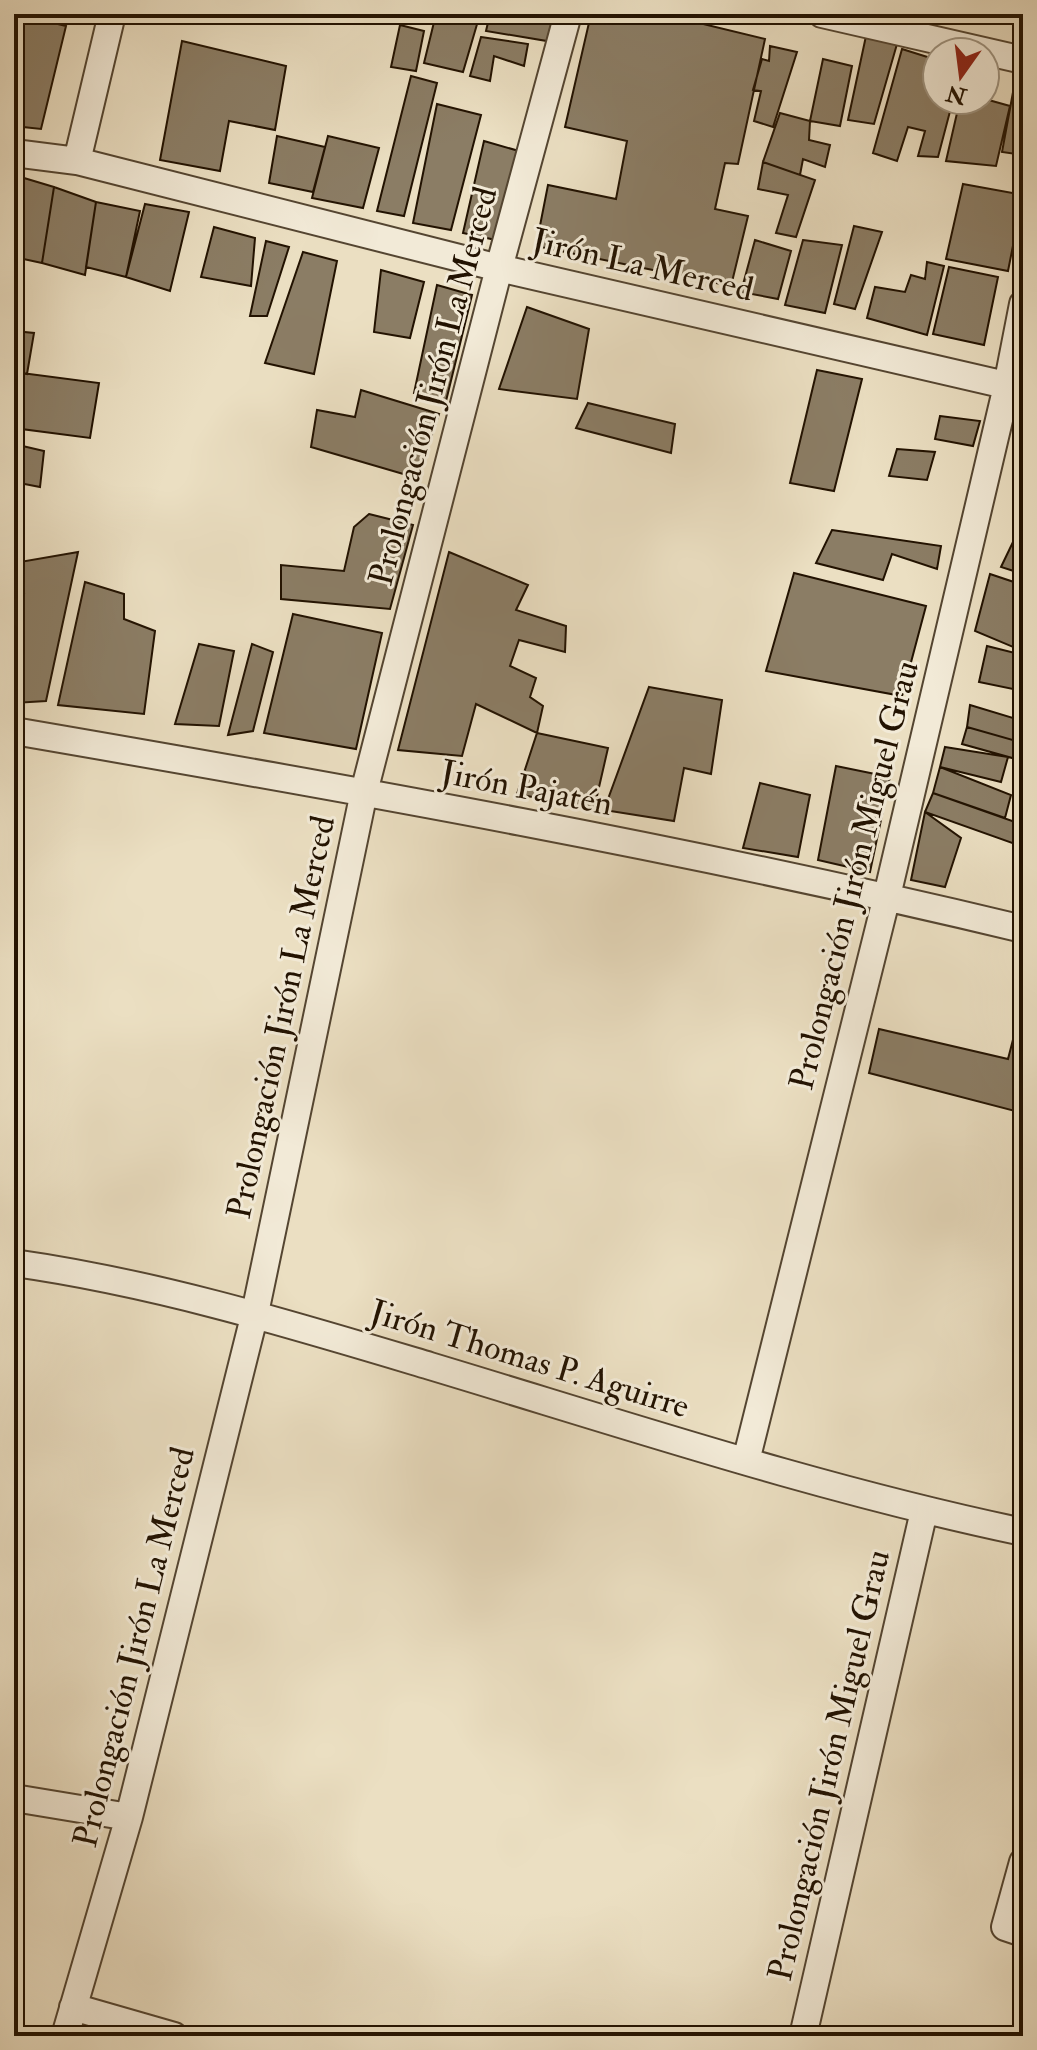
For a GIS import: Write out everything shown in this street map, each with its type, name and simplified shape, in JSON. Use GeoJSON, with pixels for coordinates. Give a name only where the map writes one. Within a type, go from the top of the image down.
{"type":"FeatureCollection","features":[{"type":"Feature","properties":{"kind":"street"},"geometry":{"type":"LineString","coordinates":[[77,161],[112,14]]}},
{"type":"Feature","properties":{"kind":"street","name":"Prolongación Jirón La Merced"},"geometry":{"type":"LineString","coordinates":[[65,2036],[129,1817],[255,1313],[364,792],[568,14]]}},
{"type":"Feature","properties":{"kind":"street"},"geometry":{"type":"LineString","coordinates":[[822,14],[1023,60]]}},
{"type":"Feature","properties":{"kind":"street","name":"Jirón La Merced"},"geometry":{"type":"LineString","coordinates":[[14,153],[77,161],[499,268],[1015,387]]}},
{"type":"Feature","properties":{"kind":"street","name":"Prolongación Jirón Miguel Grau"},"geometry":{"type":"LineString","coordinates":[[746,1461],[1015,387],[1023,304]]}},
{"type":"Feature","properties":{"kind":"street","name":"Jirón Pajatén"},"geometry":{"type":"LineString","coordinates":[[14,731],[364,792],[887,896],[1023,929]]}},
{"type":"Feature","properties":{"kind":"street","name":"Jirón Thomas P. Aguirre"},"geometry":{"type":"LineString","coordinates":[[14,1263],[61,1270],[255,1313],[746,1461],[924,1511],[1023,1532]]}},
{"type":"Feature","properties":{"kind":"street","name":"Prolongación Jirón Miguel Grau"},"geometry":{"type":"LineString","coordinates":[[803,2036],[924,1511]]}},
{"type":"Feature","properties":{"kind":"street"},"geometry":{"type":"LineString","coordinates":[[14,1798],[129,1817]]}},
{"type":"Feature","properties":{"kind":"street"},"geometry":{"type":"LineString","coordinates":[[1014,1930],[1023,1862]]}},
{"type":"Feature","properties":{"kind":"street"},"geometry":{"type":"LineString","coordinates":[[73,2007],[174,2036]]}},
{"type":"Feature","properties":{"kind":"building"},"geometry":{"type":"Polygon","coordinates":[[[17,14],[66,26],[41,129],[14,126],[14,26],[17,14]]]}},
{"type":"Feature","properties":{"kind":"building"},"geometry":{"type":"Polygon","coordinates":[[[71,14],[94,14],[92,20],[71,14]]]}},
{"type":"Feature","properties":{"kind":"building"},"geometry":{"type":"Polygon","coordinates":[[[436,14],[480,14],[463,72],[424,63],[436,14]]]}},
{"type":"Feature","properties":{"kind":"building"},"geometry":{"type":"Polygon","coordinates":[[[490,14],[554,14],[547,41],[486,31],[490,14]]]}},
{"type":"Feature","properties":{"kind":"building"},"geometry":{"type":"Polygon","coordinates":[[[591,14],[662,14],[765,39],[738,164],[725,163],[715,209],[748,216],[731,286],[536,246],[548,185],[616,199],[627,141],[565,127],[591,14]]]}},
{"type":"Feature","properties":{"kind":"building"},"geometry":{"type":"Polygon","coordinates":[[[400,25],[424,31],[416,71],[391,67],[400,25]]]}},
{"type":"Feature","properties":{"kind":"building"},"geometry":{"type":"Polygon","coordinates":[[[866,36],[897,44],[874,124],[848,120],[866,36]]]}},
{"type":"Feature","properties":{"kind":"building"},"geometry":{"type":"Polygon","coordinates":[[[481,37],[528,44],[524,66],[494,56],[490,81],[470,76],[481,37]]]}},
{"type":"Feature","properties":{"kind":"building"},"geometry":{"type":"Polygon","coordinates":[[[182,41],[286,66],[275,130],[229,121],[220,171],[160,160],[182,41]]]}},
{"type":"Feature","properties":{"kind":"building"},"geometry":{"type":"Polygon","coordinates":[[[770,46],[797,52],[773,127],[754,121],[761,91],[753,90],[762,59],[769,61],[770,46]]]}},
{"type":"Feature","properties":{"kind":"building"},"geometry":{"type":"Polygon","coordinates":[[[902,49],[921,55],[921,116],[949,116],[938,157],[918,156],[925,131],[908,127],[897,161],[873,153],[902,49]]]}},
{"type":"Feature","properties":{"kind":"building"},"geometry":{"type":"Polygon","coordinates":[[[823,59],[852,66],[840,126],[810,121],[823,59]]]}},
{"type":"Feature","properties":{"kind":"building"},"geometry":{"type":"Polygon","coordinates":[[[411,76],[437,83],[404,216],[377,211],[411,76]]]}},
{"type":"Feature","properties":{"kind":"building"},"geometry":{"type":"Polygon","coordinates":[[[1016,76],[1023,79],[1023,155],[1002,152],[1016,76]]]}},
{"type":"Feature","properties":{"kind":"building"},"geometry":{"type":"Polygon","coordinates":[[[1001,103],[1010,106],[996,166],[946,161],[956,116],[1001,116],[1001,103]]]}},
{"type":"Feature","properties":{"kind":"building"},"geometry":{"type":"Polygon","coordinates":[[[437,104],[481,115],[451,230],[413,223],[437,104]]]}},
{"type":"Feature","properties":{"kind":"building"},"geometry":{"type":"Polygon","coordinates":[[[780,113],[810,121],[809,140],[830,145],[825,167],[803,159],[800,175],[763,162],[780,113]]]}},
{"type":"Feature","properties":{"kind":"building"},"geometry":{"type":"Polygon","coordinates":[[[277,136],[325,147],[313,192],[269,183],[277,136]]]}},
{"type":"Feature","properties":{"kind":"building"},"geometry":{"type":"Polygon","coordinates":[[[328,136],[379,148],[363,208],[312,198],[328,136]]]}},
{"type":"Feature","properties":{"kind":"building"},"geometry":{"type":"Polygon","coordinates":[[[484,141],[519,151],[496,240],[463,233],[484,141]]]}},
{"type":"Feature","properties":{"kind":"building"},"geometry":{"type":"Polygon","coordinates":[[[763,162],[815,180],[796,237],[776,233],[788,195],[758,189],[763,162]]]}},
{"type":"Feature","properties":{"kind":"building"},"geometry":{"type":"Polygon","coordinates":[[[14,175],[54,187],[42,263],[14,257],[14,175]]]}},
{"type":"Feature","properties":{"kind":"building"},"geometry":{"type":"Polygon","coordinates":[[[963,184],[1023,195],[1008,271],[946,259],[963,184]]]}},
{"type":"Feature","properties":{"kind":"building"},"geometry":{"type":"Polygon","coordinates":[[[54,187],[96,202],[85,275],[42,263],[54,187]]]}},
{"type":"Feature","properties":{"kind":"building"},"geometry":{"type":"Polygon","coordinates":[[[96,202],[140,211],[126,277],[86,267],[96,202]]]}},
{"type":"Feature","properties":{"kind":"building"},"geometry":{"type":"Polygon","coordinates":[[[145,204],[189,212],[170,291],[126,277],[145,204]]]}},
{"type":"Feature","properties":{"kind":"building"},"geometry":{"type":"Polygon","coordinates":[[[854,226],[882,232],[855,309],[834,304],[854,226]]]}},
{"type":"Feature","properties":{"kind":"building"},"geometry":{"type":"Polygon","coordinates":[[[214,227],[255,238],[251,286],[201,277],[214,227]]]}},
{"type":"Feature","properties":{"kind":"building"},"geometry":{"type":"Polygon","coordinates":[[[755,240],[791,251],[778,299],[741,292],[755,240]]]}},
{"type":"Feature","properties":{"kind":"building"},"geometry":{"type":"Polygon","coordinates":[[[803,240],[842,245],[825,313],[785,305],[803,240]]]}},
{"type":"Feature","properties":{"kind":"building"},"geometry":{"type":"Polygon","coordinates":[[[266,241],[289,247],[267,316],[250,316],[266,241]]]}},
{"type":"Feature","properties":{"kind":"building"},"geometry":{"type":"Polygon","coordinates":[[[303,252],[337,261],[314,374],[265,363],[303,252]]]}},
{"type":"Feature","properties":{"kind":"building"},"geometry":{"type":"Polygon","coordinates":[[[927,262],[944,266],[927,335],[867,318],[875,287],[905,292],[911,275],[925,279],[927,262]]]}},
{"type":"Feature","properties":{"kind":"building"},"geometry":{"type":"Polygon","coordinates":[[[949,267],[998,277],[984,345],[933,334],[949,267]]]}},
{"type":"Feature","properties":{"kind":"building"},"geometry":{"type":"Polygon","coordinates":[[[381,270],[424,282],[410,338],[374,332],[381,270]]]}},
{"type":"Feature","properties":{"kind":"building"},"geometry":{"type":"Polygon","coordinates":[[[437,285],[472,295],[446,401],[414,393],[437,285]]]}},
{"type":"Feature","properties":{"kind":"building"},"geometry":{"type":"Polygon","coordinates":[[[527,307],[589,329],[577,399],[499,389],[527,307]]]}},
{"type":"Feature","properties":{"kind":"building"},"geometry":{"type":"Polygon","coordinates":[[[14,331],[34,333],[27,374],[14,372],[14,331]]]}},
{"type":"Feature","properties":{"kind":"building"},"geometry":{"type":"Polygon","coordinates":[[[817,370],[862,379],[834,491],[790,483],[817,370]]]}},
{"type":"Feature","properties":{"kind":"building"},"geometry":{"type":"Polygon","coordinates":[[[14,372],[99,383],[90,438],[14,428],[14,372]]]}},
{"type":"Feature","properties":{"kind":"building"},"geometry":{"type":"Polygon","coordinates":[[[361,390],[439,414],[417,478],[311,447],[317,410],[355,417],[361,390]]]}},
{"type":"Feature","properties":{"kind":"building"},"geometry":{"type":"Polygon","coordinates":[[[588,403],[675,424],[671,453],[576,428],[588,403]]]}},
{"type":"Feature","properties":{"kind":"building"},"geometry":{"type":"Polygon","coordinates":[[[940,416],[980,421],[973,446],[935,439],[940,416]]]}},
{"type":"Feature","properties":{"kind":"building"},"geometry":{"type":"Polygon","coordinates":[[[14,444],[44,451],[40,487],[14,482],[14,444]]]}},
{"type":"Feature","properties":{"kind":"building"},"geometry":{"type":"Polygon","coordinates":[[[897,449],[935,452],[927,480],[889,476],[897,449]]]}},
{"type":"Feature","properties":{"kind":"building"},"geometry":{"type":"Polygon","coordinates":[[[1023,453],[1023,494],[1014,492],[1023,453]]]}},
{"type":"Feature","properties":{"kind":"building"},"geometry":{"type":"Polygon","coordinates":[[[369,514],[413,525],[390,609],[281,599],[281,565],[344,571],[354,527],[369,514]]]}},
{"type":"Feature","properties":{"kind":"building"},"geometry":{"type":"Polygon","coordinates":[[[832,530],[941,546],[937,569],[892,554],[883,580],[816,563],[832,530]]]}},
{"type":"Feature","properties":{"kind":"building"},"geometry":{"type":"Polygon","coordinates":[[[1013,542],[1023,545],[1023,574],[1001,567],[1013,542]]]}},
{"type":"Feature","properties":{"kind":"building"},"geometry":{"type":"Polygon","coordinates":[[[78,552],[46,701],[14,703],[14,649],[24,594],[14,592],[14,563],[78,552]]]}},
{"type":"Feature","properties":{"kind":"building"},"geometry":{"type":"Polygon","coordinates":[[[449,552],[528,585],[516,610],[566,626],[565,652],[519,640],[510,666],[536,678],[530,697],[543,706],[537,733],[476,704],[462,756],[398,750],[449,552]]]}},
{"type":"Feature","properties":{"kind":"building"},"geometry":{"type":"Polygon","coordinates":[[[794,573],[926,606],[902,696],[766,671],[794,573]]]}},
{"type":"Feature","properties":{"kind":"building"},"geometry":{"type":"Polygon","coordinates":[[[990,574],[1023,585],[1023,634],[1018,649],[975,631],[990,574]]]}},
{"type":"Feature","properties":{"kind":"building"},"geometry":{"type":"Polygon","coordinates":[[[85,582],[124,594],[124,619],[155,631],[144,714],[58,705],[85,582]]]}},
{"type":"Feature","properties":{"kind":"building"},"geometry":{"type":"Polygon","coordinates":[[[293,614],[382,633],[356,749],[264,733],[293,614]]]}},
{"type":"Feature","properties":{"kind":"building"},"geometry":{"type":"Polygon","coordinates":[[[199,644],[234,651],[219,726],[175,724],[199,644]]]}},
{"type":"Feature","properties":{"kind":"building"},"geometry":{"type":"Polygon","coordinates":[[[252,644],[273,652],[253,731],[228,735],[252,644]]]}},
{"type":"Feature","properties":{"kind":"building"},"geometry":{"type":"Polygon","coordinates":[[[987,646],[1023,655],[1023,691],[979,682],[987,646]]]}},
{"type":"Feature","properties":{"kind":"building"},"geometry":{"type":"Polygon","coordinates":[[[649,687],[722,700],[711,774],[684,768],[674,821],[604,810],[649,687]]]}},
{"type":"Feature","properties":{"kind":"building"},"geometry":{"type":"Polygon","coordinates":[[[970,705],[1023,721],[1023,743],[967,727],[970,705]]]}},
{"type":"Feature","properties":{"kind":"building"},"geometry":{"type":"Polygon","coordinates":[[[967,727],[1023,743],[1023,761],[962,744],[967,727]]]}},
{"type":"Feature","properties":{"kind":"building"},"geometry":{"type":"Polygon","coordinates":[[[537,733],[608,748],[594,809],[517,794],[537,733]]]}},
{"type":"Feature","properties":{"kind":"building"},"geometry":{"type":"Polygon","coordinates":[[[945,747],[1008,757],[1001,782],[940,767],[945,747]]]}},
{"type":"Feature","properties":{"kind":"building"},"geometry":{"type":"Polygon","coordinates":[[[836,766],[890,777],[870,872],[818,860],[836,766]]]}},
{"type":"Feature","properties":{"kind":"building"},"geometry":{"type":"Polygon","coordinates":[[[940,767],[1011,795],[1005,818],[933,793],[940,767]]]}},
{"type":"Feature","properties":{"kind":"building"},"geometry":{"type":"Polygon","coordinates":[[[760,783],[810,795],[798,857],[743,848],[760,783]]]}},
{"type":"Feature","properties":{"kind":"building"},"geometry":{"type":"Polygon","coordinates":[[[933,793],[1018,823],[1015,844],[925,812],[933,793]]]}},
{"type":"Feature","properties":{"kind":"building"},"geometry":{"type":"Polygon","coordinates":[[[925,812],[961,838],[945,887],[911,880],[925,812]]]}},
{"type":"Feature","properties":{"kind":"building"},"geometry":{"type":"Polygon","coordinates":[[[1023,1001],[1023,1113],[869,1073],[879,1029],[1008,1059],[1023,1001]]]}}]}
